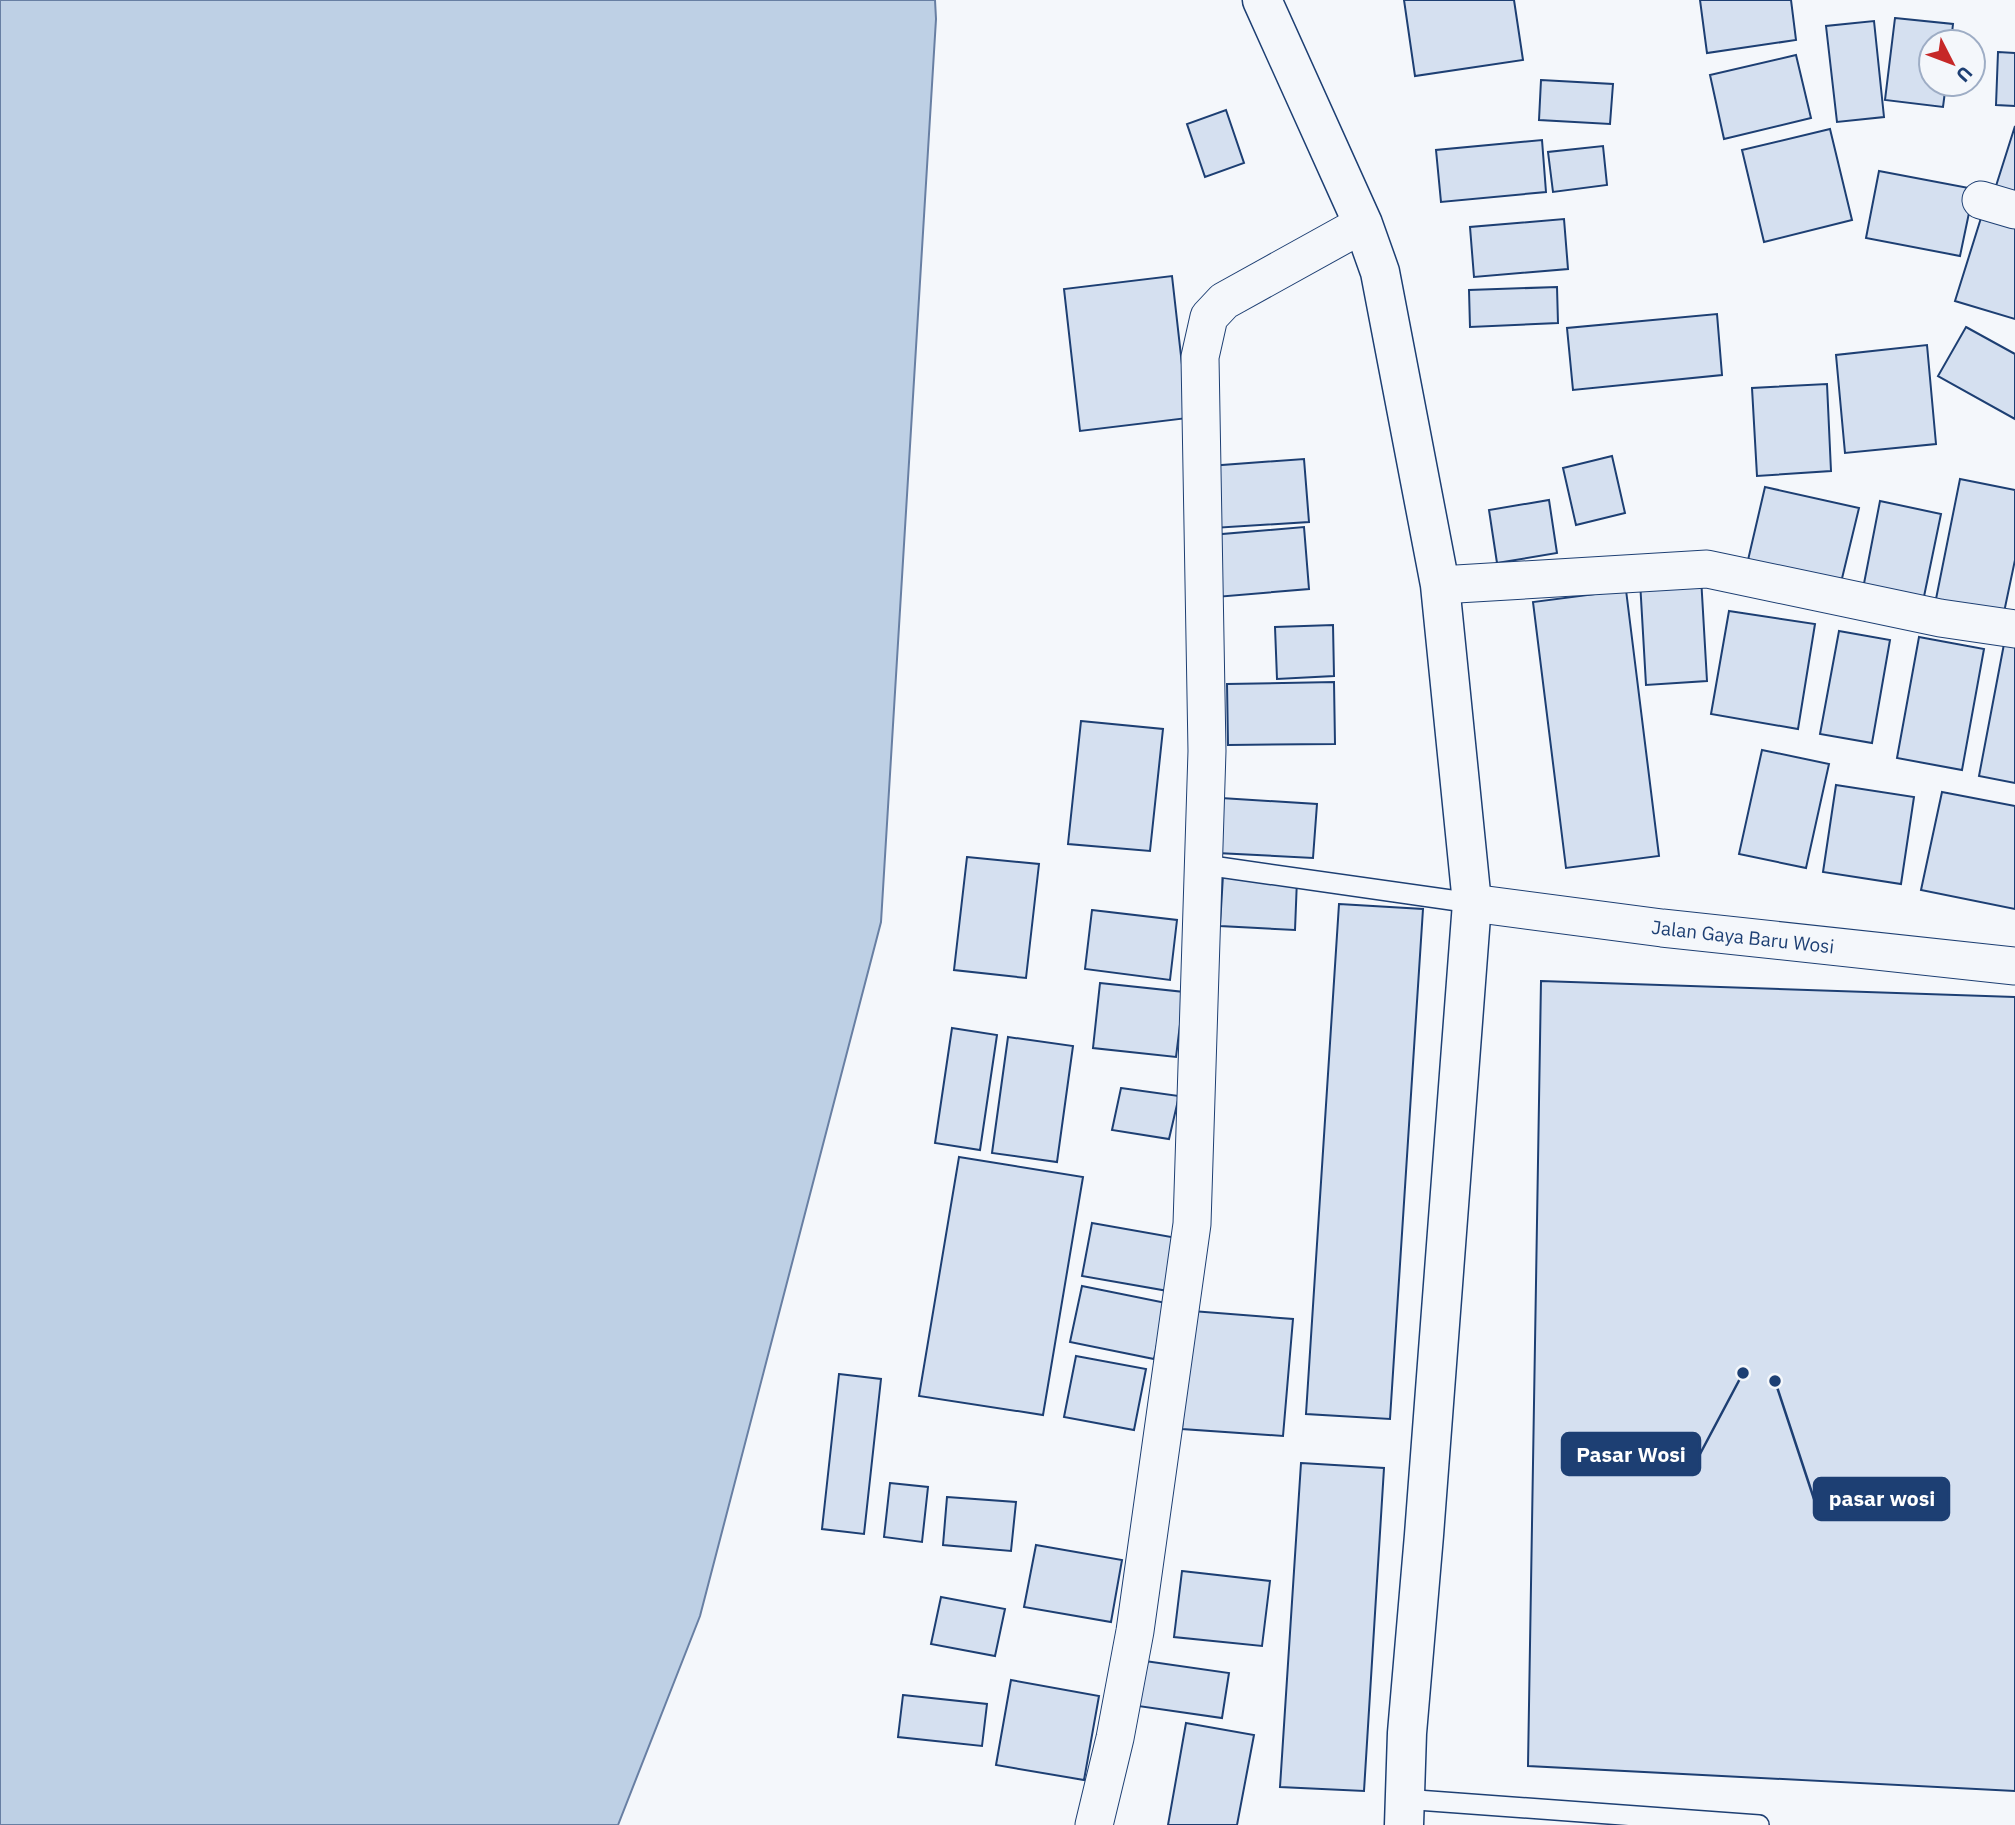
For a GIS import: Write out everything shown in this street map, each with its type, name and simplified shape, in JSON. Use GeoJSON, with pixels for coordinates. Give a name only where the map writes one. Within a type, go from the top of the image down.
{"type":"FeatureCollection","features":[{"type":"Feature","properties":{"kind":"street"},"geometry":{"type":"LineString","coordinates":[[1262,0],[1363,224],[1380,272],[1440,585],[1472,903],[1403,1812]]}},
{"type":"Feature","properties":{"kind":"street"},"geometry":{"type":"LineString","coordinates":[[1094,1825],[1115,1738],[1135,1631],[1192,1224],[1207,751],[1200,357],[1204,331],[1209,317],[1224,301],[1363,224]]}},
{"type":"Feature","properties":{"kind":"street"},"geometry":{"type":"LineString","coordinates":[[1440,585],[1707,569],[1940,618],[2015,629]]}},
{"type":"Feature","properties":{"kind":"street","name":"Jalan Gaya Baru Wosi"},"geometry":{"type":"LineString","coordinates":[[1472,903],[1662,928],[2015,966]]}},
{"type":"Feature","properties":{"kind":"lane"},"geometry":{"type":"LineString","coordinates":[[1205,865],[1472,903]]}},
{"type":"Feature","properties":{"kind":"lane"},"geometry":{"type":"LineString","coordinates":[[1403,1812],[1759,1825]]}},
{"type":"Feature","properties":{"kind":"water"},"geometry":{"type":"Polygon","coordinates":[[[0,0],[935,0],[936,19],[881,922],[700,1616],[618,1825],[0,1825],[0,0]]]}},
{"type":"Feature","properties":{"kind":"building"},"geometry":{"type":"Polygon","coordinates":[[[1404,0],[1514,0],[1523,60],[1415,76],[1404,0]]]}},
{"type":"Feature","properties":{"kind":"building"},"geometry":{"type":"Polygon","coordinates":[[[1700,0],[1791,0],[1796,40],[1707,53],[1700,0]]]}},
{"type":"Feature","properties":{"kind":"building"},"geometry":{"type":"Polygon","coordinates":[[[1895,18],[1953,24],[1953,28],[1917,28],[1917,98],[1944,98],[1943,107],[1885,100],[1895,18]]]}},
{"type":"Feature","properties":{"kind":"building"},"geometry":{"type":"Polygon","coordinates":[[[1874,21],[1884,117],[1837,122],[1826,26],[1874,21]]]}},
{"type":"Feature","properties":{"kind":"building"},"geometry":{"type":"Polygon","coordinates":[[[1998,52],[2015,53],[2015,106],[1996,105],[1998,52]]]}},
{"type":"Feature","properties":{"kind":"building"},"geometry":{"type":"Polygon","coordinates":[[[1796,55],[1811,118],[1724,139],[1710,75],[1796,55]]]}},
{"type":"Feature","properties":{"kind":"building"},"geometry":{"type":"Polygon","coordinates":[[[1541,80],[1613,84],[1610,124],[1539,120],[1541,80]]]}},
{"type":"Feature","properties":{"kind":"building"},"geometry":{"type":"Polygon","coordinates":[[[1226,110],[1244,163],[1205,177],[1187,124],[1226,110]]]}},
{"type":"Feature","properties":{"kind":"building"},"geometry":{"type":"Polygon","coordinates":[[[2015,126],[2015,192],[1996,186],[2015,126]]]}},
{"type":"Feature","properties":{"kind":"building"},"geometry":{"type":"Polygon","coordinates":[[[1830,129],[1852,220],[1764,242],[1742,150],[1830,129]]]}},
{"type":"Feature","properties":{"kind":"building"},"geometry":{"type":"Polygon","coordinates":[[[1542,140],[1546,192],[1441,202],[1436,150],[1542,140]]]}},
{"type":"Feature","properties":{"kind":"building"},"geometry":{"type":"Polygon","coordinates":[[[1603,146],[1607,185],[1553,192],[1548,152],[1603,146]]]}},
{"type":"Feature","properties":{"kind":"building"},"geometry":{"type":"Polygon","coordinates":[[[1879,171],[1974,189],[1960,256],[1866,238],[1879,171]]]}},
{"type":"Feature","properties":{"kind":"building"},"geometry":{"type":"Polygon","coordinates":[[[1981,218],[2015,228],[2015,319],[1955,301],[1981,218]]]}},
{"type":"Feature","properties":{"kind":"building"},"geometry":{"type":"Polygon","coordinates":[[[1564,219],[1568,269],[1474,277],[1470,227],[1564,219]]]}},
{"type":"Feature","properties":{"kind":"building"},"geometry":{"type":"Polygon","coordinates":[[[1172,276],[1188,418],[1080,431],[1064,289],[1172,276]]]}},
{"type":"Feature","properties":{"kind":"building"},"geometry":{"type":"Polygon","coordinates":[[[1557,287],[1558,323],[1470,327],[1469,290],[1557,287]]]}},
{"type":"Feature","properties":{"kind":"building"},"geometry":{"type":"Polygon","coordinates":[[[1717,314],[1722,375],[1573,390],[1567,328],[1717,314]]]}},
{"type":"Feature","properties":{"kind":"building"},"geometry":{"type":"Polygon","coordinates":[[[1966,327],[2015,354],[2015,419],[1938,376],[1966,327]]]}},
{"type":"Feature","properties":{"kind":"building"},"geometry":{"type":"Polygon","coordinates":[[[1927,345],[1936,444],[1845,453],[1836,355],[1927,345]]]}},
{"type":"Feature","properties":{"kind":"building"},"geometry":{"type":"Polygon","coordinates":[[[1827,384],[1831,471],[1757,476],[1752,388],[1827,384]]]}},
{"type":"Feature","properties":{"kind":"building"},"geometry":{"type":"Polygon","coordinates":[[[1612,456],[1625,513],[1576,525],[1563,468],[1612,456]]]}},
{"type":"Feature","properties":{"kind":"building"},"geometry":{"type":"Polygon","coordinates":[[[1304,459],[1309,522],[1213,528],[1209,466],[1304,459]]]}},
{"type":"Feature","properties":{"kind":"building"},"geometry":{"type":"Polygon","coordinates":[[[1960,479],[2015,490],[2015,560],[2003,617],[1935,604],[1960,479]]]}},
{"type":"Feature","properties":{"kind":"building"},"geometry":{"type":"Polygon","coordinates":[[[1765,487],[1859,508],[1838,595],[1745,573],[1765,487]]]}},
{"type":"Feature","properties":{"kind":"building"},"geometry":{"type":"Polygon","coordinates":[[[1549,500],[1557,553],[1497,563],[1489,510],[1549,500]]]}},
{"type":"Feature","properties":{"kind":"building"},"geometry":{"type":"Polygon","coordinates":[[[1880,501],[1941,514],[1921,611],[1861,599],[1880,501]]]}},
{"type":"Feature","properties":{"kind":"building"},"geometry":{"type":"Polygon","coordinates":[[[1304,527],[1309,589],[1216,597],[1211,535],[1304,527]]]}},
{"type":"Feature","properties":{"kind":"building"},"geometry":{"type":"Polygon","coordinates":[[[1701,577],[1707,681],[1646,685],[1640,581],[1701,577]]]}},
{"type":"Feature","properties":{"kind":"building"},"geometry":{"type":"Polygon","coordinates":[[[1626,590],[1659,856],[1566,868],[1533,602],[1626,590]]]}},
{"type":"Feature","properties":{"kind":"building"},"geometry":{"type":"Polygon","coordinates":[[[1729,611],[1815,624],[1798,729],[1711,714],[1729,611]]]}},
{"type":"Feature","properties":{"kind":"building"},"geometry":{"type":"Polygon","coordinates":[[[1333,625],[1334,676],[1277,679],[1275,627],[1333,625]]]}},
{"type":"Feature","properties":{"kind":"building"},"geometry":{"type":"Polygon","coordinates":[[[1839,631],[1890,640],[1872,743],[1820,734],[1839,631]]]}},
{"type":"Feature","properties":{"kind":"building"},"geometry":{"type":"Polygon","coordinates":[[[1919,637],[1984,649],[1962,770],[1897,758],[1919,637]]]}},
{"type":"Feature","properties":{"kind":"building"},"geometry":{"type":"Polygon","coordinates":[[[2004,644],[2015,646],[2015,783],[1979,776],[2004,644]]]}},
{"type":"Feature","properties":{"kind":"building"},"geometry":{"type":"Polygon","coordinates":[[[1334,682],[1335,744],[1228,745],[1227,684],[1334,682]]]}},
{"type":"Feature","properties":{"kind":"building"},"geometry":{"type":"Polygon","coordinates":[[[1081,721],[1163,729],[1150,851],[1068,844],[1081,721]]]}},
{"type":"Feature","properties":{"kind":"building"},"geometry":{"type":"Polygon","coordinates":[[[1762,750],[1829,764],[1806,868],[1739,854],[1762,750]]]}},
{"type":"Feature","properties":{"kind":"building"},"geometry":{"type":"Polygon","coordinates":[[[1836,785],[1914,797],[1901,884],[1823,872],[1836,785]]]}},
{"type":"Feature","properties":{"kind":"building"},"geometry":{"type":"Polygon","coordinates":[[[1942,792],[2015,806],[2015,909],[1921,890],[1942,792]]]}},
{"type":"Feature","properties":{"kind":"building"},"geometry":{"type":"Polygon","coordinates":[[[1221,798],[1317,804],[1313,858],[1217,853],[1221,798]]]}},
{"type":"Feature","properties":{"kind":"building"},"geometry":{"type":"Polygon","coordinates":[[[967,857],[1039,864],[1026,978],[954,970],[967,857]]]}},
{"type":"Feature","properties":{"kind":"building"},"geometry":{"type":"Polygon","coordinates":[[[1223,875],[1297,879],[1295,930],[1220,926],[1223,875]]]}},
{"type":"Feature","properties":{"kind":"building"},"geometry":{"type":"Polygon","coordinates":[[[1339,904],[1423,909],[1390,1419],[1306,1414],[1339,904]]]}},
{"type":"Feature","properties":{"kind":"building"},"geometry":{"type":"Polygon","coordinates":[[[1092,910],[1177,920],[1170,980],[1085,969],[1092,910]]]}},
{"type":"Feature","properties":{"kind":"building"},"geometry":{"type":"Polygon","coordinates":[[[1541,981],[2015,997],[2015,1791],[1528,1766],[1541,981]]]}},
{"type":"Feature","properties":{"kind":"building"},"geometry":{"type":"Polygon","coordinates":[[[1100,983],[1184,992],[1176,1057],[1093,1048],[1100,983]]]}},
{"type":"Feature","properties":{"kind":"building"},"geometry":{"type":"Polygon","coordinates":[[[952,1028],[997,1035],[980,1150],[935,1143],[952,1028]]]}},
{"type":"Feature","properties":{"kind":"building"},"geometry":{"type":"Polygon","coordinates":[[[1008,1037],[1073,1046],[1057,1162],[992,1153],[1008,1037]]]}},
{"type":"Feature","properties":{"kind":"building"},"geometry":{"type":"Polygon","coordinates":[[[1121,1088],[1179,1096],[1169,1139],[1112,1130],[1121,1088]]]}},
{"type":"Feature","properties":{"kind":"building"},"geometry":{"type":"Polygon","coordinates":[[[959,1157],[1083,1177],[1043,1415],[919,1396],[959,1157]]]}},
{"type":"Feature","properties":{"kind":"building"},"geometry":{"type":"Polygon","coordinates":[[[1092,1223],[1177,1238],[1168,1291],[1082,1276],[1092,1223]]]}},
{"type":"Feature","properties":{"kind":"building"},"geometry":{"type":"Polygon","coordinates":[[[1082,1286],[1166,1303],[1154,1359],[1070,1342],[1082,1286]]]}},
{"type":"Feature","properties":{"kind":"building"},"geometry":{"type":"Polygon","coordinates":[[[1192,1311],[1293,1319],[1283,1436],[1182,1429],[1192,1311]]]}},
{"type":"Feature","properties":{"kind":"building"},"geometry":{"type":"Polygon","coordinates":[[[1076,1356],[1146,1369],[1134,1430],[1064,1417],[1076,1356]]]}},
{"type":"Feature","properties":{"kind":"building"},"geometry":{"type":"Polygon","coordinates":[[[839,1374],[881,1379],[864,1534],[822,1529],[839,1374]]]}},
{"type":"Feature","properties":{"kind":"building"},"geometry":{"type":"Polygon","coordinates":[[[1301,1463],[1384,1468],[1364,1791],[1280,1787],[1301,1463]]]}},
{"type":"Feature","properties":{"kind":"building"},"geometry":{"type":"Polygon","coordinates":[[[890,1483],[928,1487],[922,1542],[884,1537],[890,1483]]]}},
{"type":"Feature","properties":{"kind":"building"},"geometry":{"type":"Polygon","coordinates":[[[947,1497],[1016,1502],[1011,1551],[943,1545],[947,1497]]]}},
{"type":"Feature","properties":{"kind":"building"},"geometry":{"type":"Polygon","coordinates":[[[1036,1545],[1122,1560],[1111,1622],[1024,1607],[1036,1545]]]}},
{"type":"Feature","properties":{"kind":"building"},"geometry":{"type":"Polygon","coordinates":[[[1182,1571],[1270,1581],[1262,1646],[1174,1637],[1182,1571]]]}},
{"type":"Feature","properties":{"kind":"building"},"geometry":{"type":"Polygon","coordinates":[[[941,1597],[1005,1609],[995,1656],[931,1644],[941,1597]]]}},
{"type":"Feature","properties":{"kind":"building"},"geometry":{"type":"Polygon","coordinates":[[[1145,1661],[1229,1673],[1222,1718],[1138,1706],[1145,1661]]]}},
{"type":"Feature","properties":{"kind":"building"},"geometry":{"type":"Polygon","coordinates":[[[1011,1680],[1099,1696],[1084,1780],[996,1765],[1011,1680]]]}},
{"type":"Feature","properties":{"kind":"building"},"geometry":{"type":"Polygon","coordinates":[[[903,1695],[987,1704],[982,1746],[898,1737],[903,1695]]]}},
{"type":"Feature","properties":{"kind":"building"},"geometry":{"type":"Polygon","coordinates":[[[1186,1723],[1254,1735],[1237,1825],[1168,1825],[1186,1723]]]}},
{"type":"Feature","properties":{"kind":"place","name":"Pasar Wosi"},"geometry":{"type":"Point","coordinates":[1743,1373]}},
{"type":"Feature","properties":{"kind":"place","name":"pasar wosi"},"geometry":{"type":"Point","coordinates":[1775,1381]}}]}
